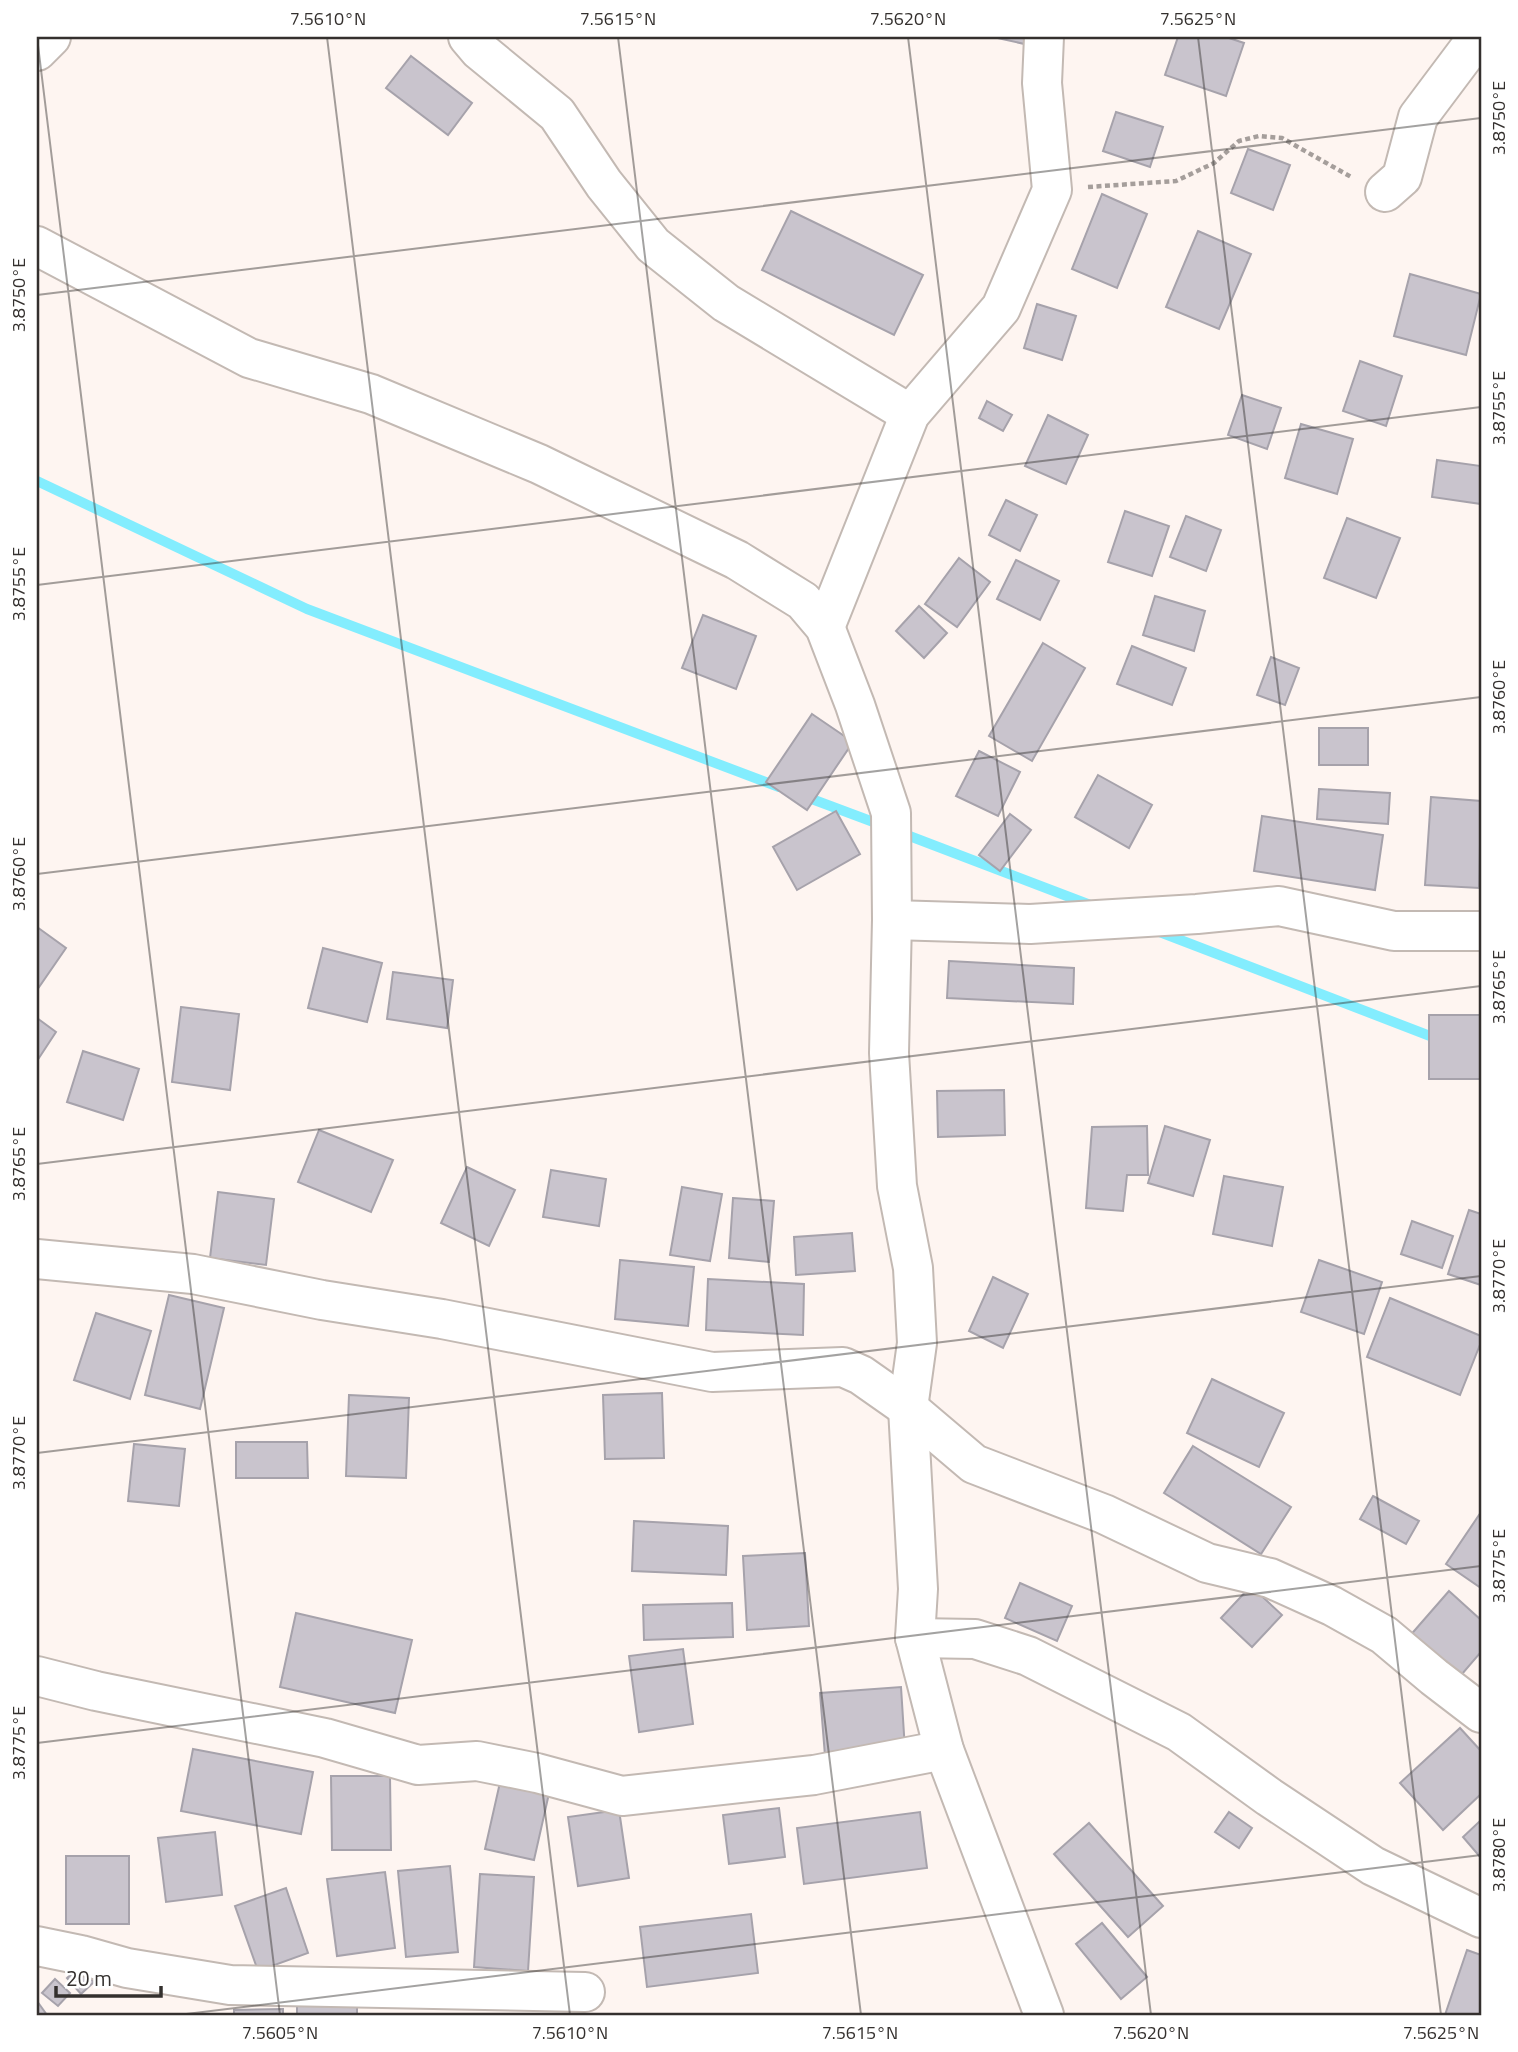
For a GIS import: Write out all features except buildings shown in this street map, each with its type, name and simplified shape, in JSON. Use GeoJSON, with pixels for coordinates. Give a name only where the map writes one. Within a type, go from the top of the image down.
{"type":"FeatureCollection","features":[{"type":"Feature","properties":{"kind":"street"},"geometry":{"type":"LineString","coordinates":[[37,51],[51,37]]}},
{"type":"Feature","properties":{"kind":"street"},"geometry":{"type":"LineString","coordinates":[[468,37],[479,50],[558,114],[604,184],[653,245],[726,303],[909,414]]}},
{"type":"Feature","properties":{"kind":"street"},"geometry":{"type":"LineString","coordinates":[[825,627],[909,414],[1001,308],[1052,190],[1042,83],[1044,37]]}},
{"type":"Feature","properties":{"kind":"street"},"geometry":{"type":"LineString","coordinates":[[1385,192],[1402,177],[1418,117],[1478,37]]}},
{"type":"Feature","properties":{"kind":"street"},"geometry":{"type":"LineString","coordinates":[[37,246],[249,358],[371,394],[564,476],[737,560],[803,601],[825,627],[855,705],[891,813],[889,1053],[897,1186],[913,1268],[917,1343],[908,1408],[918,1588],[915,1637],[944,1750],[1044,2015]]}},
{"type":"Feature","properties":{"kind":"street"},"geometry":{"type":"LineString","coordinates":[[892,920],[1030,924],[1279,906],[1394,930],[1481,932]]}},
{"type":"Feature","properties":{"kind":"street"},"geometry":{"type":"LineString","coordinates":[[37,1259],[192,1274],[712,1372],[843,1367],[861,1375],[908,1408],[974,1464],[1104,1514],[1207,1563],[1270,1578],[1332,1606],[1384,1635],[1481,1713]]}},
{"type":"Feature","properties":{"kind":"street"},"geometry":{"type":"LineString","coordinates":[[915,1637],[975,1639],[1028,1656],[1179,1732],[1269,1797],[1373,1866],[1481,1918]]}},
{"type":"Feature","properties":{"kind":"street"},"geometry":{"type":"LineString","coordinates":[[37,1676],[96,1691],[325,1738],[418,1765],[477,1761],[537,1773],[622,1796],[814,1775],[944,1750]]}},
{"type":"Feature","properties":{"kind":"street"},"geometry":{"type":"LineString","coordinates":[[37,1946],[127,1968],[230,1984],[585,1992]]}},
{"type":"Feature","properties":{"kind":"path"},"geometry":{"type":"LineString","coordinates":[[1052,190],[1176,181],[1214,163],[1239,141],[1259,136],[1282,138],[1375,190],[1385,192]]}},
{"type":"Feature","properties":{"kind":"waterway"},"geometry":{"type":"LineString","coordinates":[[37,481],[307,609],[779,787]]}},
{"type":"Feature","properties":{"kind":"waterway"},"geometry":{"type":"LineString","coordinates":[[801,795],[884,826]]}},
{"type":"Feature","properties":{"kind":"waterway"},"geometry":{"type":"LineString","coordinates":[[899,832],[1093,906]]}},
{"type":"Feature","properties":{"kind":"waterway"},"geometry":{"type":"LineString","coordinates":[[1157,931],[1443,1041]]}}]}
